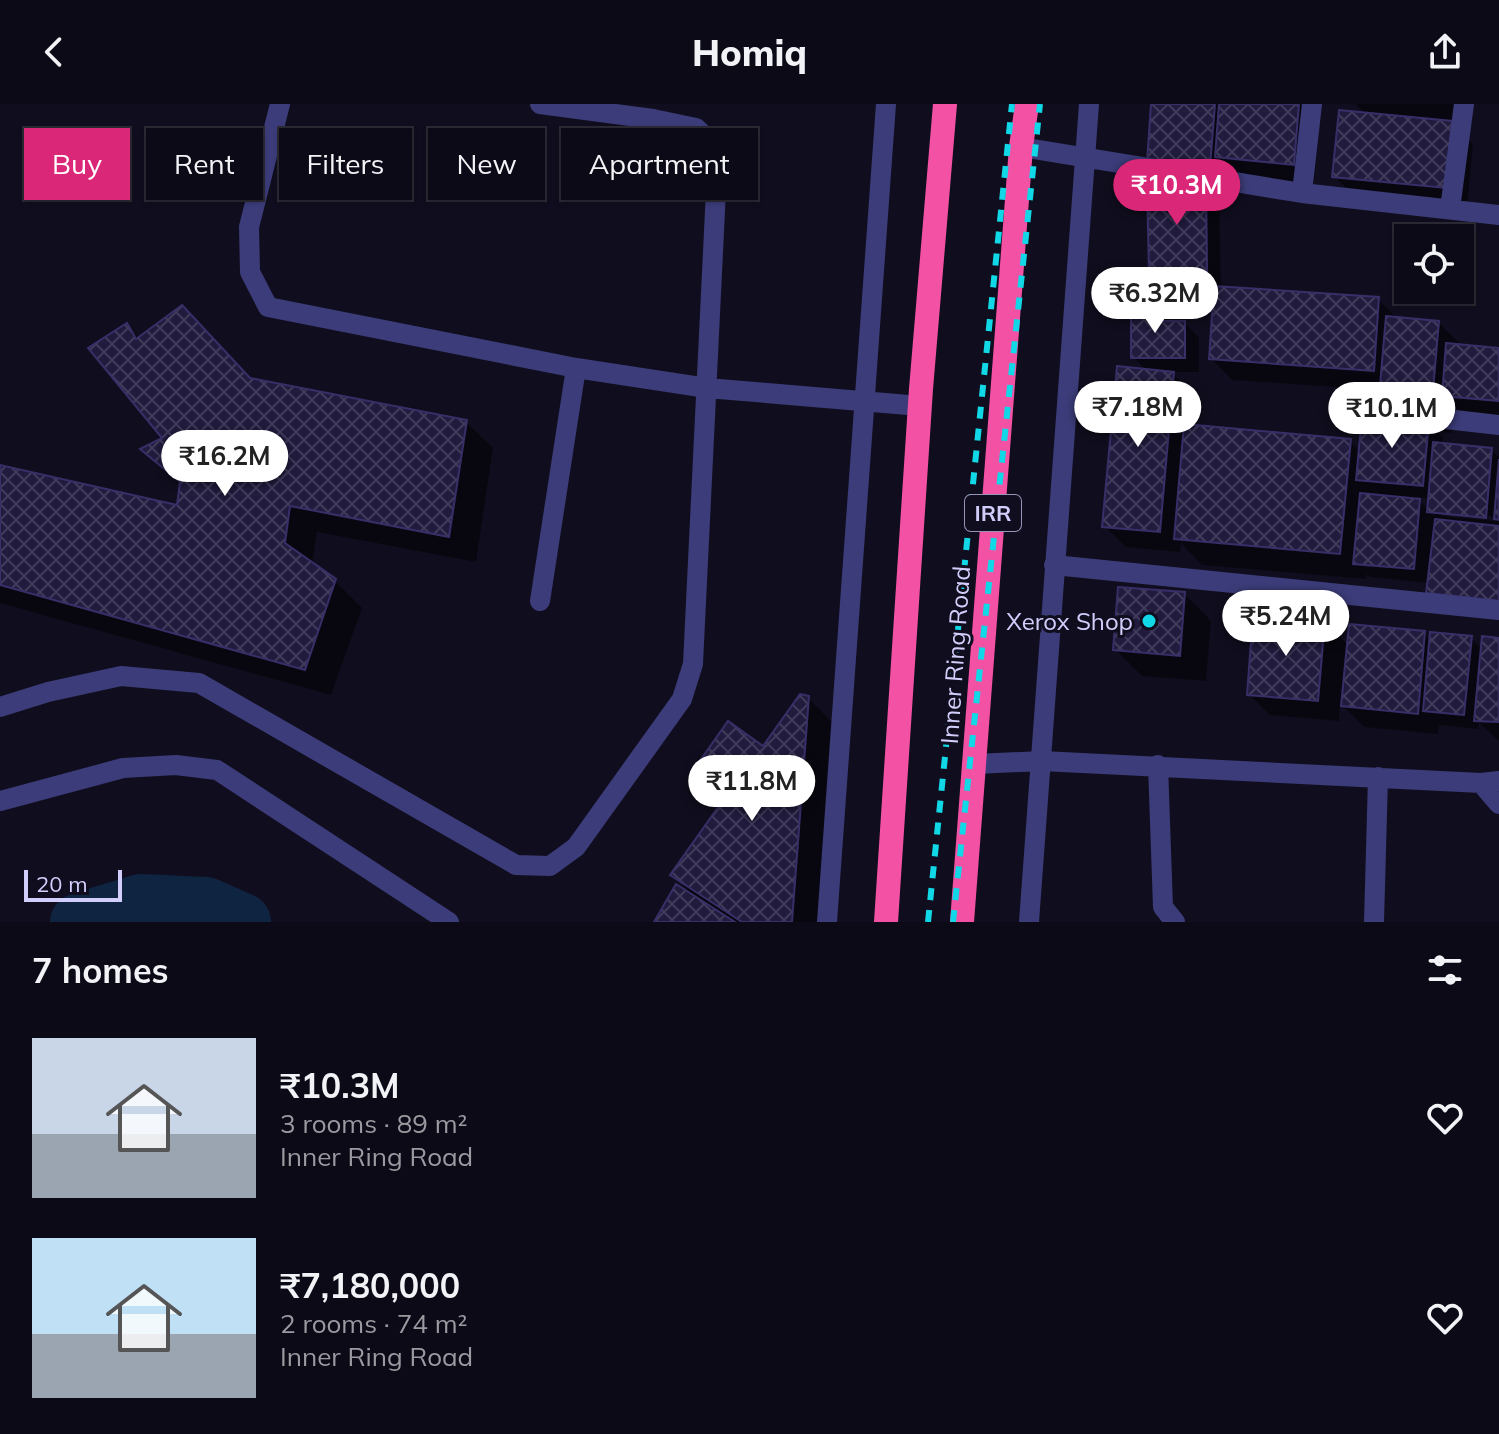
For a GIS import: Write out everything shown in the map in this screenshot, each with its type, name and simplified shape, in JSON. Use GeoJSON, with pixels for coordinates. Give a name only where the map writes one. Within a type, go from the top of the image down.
{"type":"FeatureCollection","features":[{"type":"Feature","properties":{"kind":"highway"},"geometry":{"type":"LineString","coordinates":[[886,922],[920,406],[945,104]]}},
{"type":"Feature","properties":{"kind":"highway","name":"Inner Ring Road"},"geometry":{"type":"LineString","coordinates":[[962,922],[1021,147],[1027,104]]}},
{"type":"Feature","properties":{"kind":"street"},"geometry":{"type":"LineString","coordinates":[[280,104],[249,227],[250,272],[268,307],[576,368],[707,388],[920,406]]}},
{"type":"Feature","properties":{"kind":"street"},"geometry":{"type":"LineString","coordinates":[[0,707],[48,692],[121,676],[199,683],[516,865],[550,866],[576,847],[682,699],[693,664],[718,149],[696,128],[540,104]]}},
{"type":"Feature","properties":{"kind":"street"},"geometry":{"type":"LineString","coordinates":[[827,922],[886,104]]}},
{"type":"Feature","properties":{"kind":"street"},"geometry":{"type":"LineString","coordinates":[[1029,922],[1089,104]]}},
{"type":"Feature","properties":{"kind":"street"},"geometry":{"type":"LineString","coordinates":[[1302,193],[1312,104]]}},
{"type":"Feature","properties":{"kind":"street"},"geometry":{"type":"LineString","coordinates":[[1450,209],[1464,104]]}},
{"type":"Feature","properties":{"kind":"street"},"geometry":{"type":"LineString","coordinates":[[1021,147],[1302,193],[1499,215]]}},
{"type":"Feature","properties":{"kind":"street"},"geometry":{"type":"LineString","coordinates":[[540,601],[576,368]]}},
{"type":"Feature","properties":{"kind":"street"},"geometry":{"type":"LineString","coordinates":[[1446,419],[1499,425]]}},
{"type":"Feature","properties":{"kind":"street"},"geometry":{"type":"LineString","coordinates":[[1054,565],[1499,610]]}},
{"type":"Feature","properties":{"kind":"street"},"geometry":{"type":"LineString","coordinates":[[975,764],[1042,761],[1158,765],[1490,782],[1499,804]]}},
{"type":"Feature","properties":{"kind":"street"},"geometry":{"type":"LineString","coordinates":[[0,801],[123,768],[176,765],[217,770],[449,922]]}},
{"type":"Feature","properties":{"kind":"street"},"geometry":{"type":"LineString","coordinates":[[1158,765],[1163,907],[1175,922]]}},
{"type":"Feature","properties":{"kind":"street"},"geometry":{"type":"LineString","coordinates":[[1374,922],[1378,777]]}},
{"type":"Feature","properties":{"kind":"building"},"geometry":{"type":"Polygon","coordinates":[[[1151,104],[1215,104],[1210,167],[1147,162],[1151,104]]]}},
{"type":"Feature","properties":{"kind":"building"},"geometry":{"type":"Polygon","coordinates":[[[1219,104],[1299,104],[1294,165],[1215,157],[1219,104]]]}},
{"type":"Feature","properties":{"kind":"building"},"geometry":{"type":"Polygon","coordinates":[[[1339,110],[1452,121],[1446,188],[1332,177],[1339,110]]]}},
{"type":"Feature","properties":{"kind":"building"},"geometry":{"type":"Polygon","coordinates":[[[1206,183],[1207,271],[1149,272],[1147,184],[1206,183]]]}},
{"type":"Feature","properties":{"kind":"building"},"geometry":{"type":"Polygon","coordinates":[[[1214,286],[1379,297],[1374,371],[1209,359],[1214,286]]]}},
{"type":"Feature","properties":{"kind":"building"},"geometry":{"type":"Polygon","coordinates":[[[1131,303],[1154,303],[1153,321],[1185,321],[1185,358],[1131,358],[1131,303]]]}},
{"type":"Feature","properties":{"kind":"building"},"geometry":{"type":"Polygon","coordinates":[[[182,305],[250,378],[467,420],[449,537],[290,506],[285,543],[336,579],[305,670],[0,585],[0,465],[177,505],[180,482],[140,449],[162,438],[88,348],[127,323],[136,339],[182,305]]]}},
{"type":"Feature","properties":{"kind":"building"},"geometry":{"type":"Polygon","coordinates":[[[1386,316],[1439,321],[1431,413],[1378,408],[1386,316]]]}},
{"type":"Feature","properties":{"kind":"building"},"geometry":{"type":"Polygon","coordinates":[[[1446,343],[1499,348],[1499,401],[1442,396],[1446,343]]]}},
{"type":"Feature","properties":{"kind":"building"},"geometry":{"type":"Polygon","coordinates":[[[1117,366],[1174,372],[1160,532],[1102,527],[1117,366]]]}},
{"type":"Feature","properties":{"kind":"building"},"geometry":{"type":"Polygon","coordinates":[[[1362,415],[1429,421],[1423,486],[1356,480],[1362,415]]]}},
{"type":"Feature","properties":{"kind":"building"},"geometry":{"type":"Polygon","coordinates":[[[1184,424],[1351,439],[1340,554],[1174,539],[1184,424]]]}},
{"type":"Feature","properties":{"kind":"building"},"geometry":{"type":"Polygon","coordinates":[[[1433,442],[1492,448],[1486,518],[1427,512],[1433,442]]]}},
{"type":"Feature","properties":{"kind":"building"},"geometry":{"type":"Polygon","coordinates":[[[1499,459],[1499,520],[1494,519],[1499,459]]]}},
{"type":"Feature","properties":{"kind":"building"},"geometry":{"type":"Polygon","coordinates":[[[1360,493],[1420,499],[1414,569],[1353,564],[1360,493]]]}},
{"type":"Feature","properties":{"kind":"building"},"geometry":{"type":"Polygon","coordinates":[[[1435,519],[1499,526],[1499,601],[1426,593],[1435,519]]]}},
{"type":"Feature","properties":{"kind":"building","name":"Xerox Shop"},"geometry":{"type":"Polygon","coordinates":[[[1118,587],[1185,592],[1180,656],[1113,650],[1118,587]]]}},
{"type":"Feature","properties":{"kind":"building"},"geometry":{"type":"Polygon","coordinates":[[[1253,615],[1325,620],[1318,701],[1247,695],[1253,615]]]}},
{"type":"Feature","properties":{"kind":"building"},"geometry":{"type":"Polygon","coordinates":[[[1349,624],[1425,631],[1418,714],[1341,706],[1349,624]]]}},
{"type":"Feature","properties":{"kind":"building"},"geometry":{"type":"Polygon","coordinates":[[[1430,632],[1472,636],[1464,715],[1423,711],[1430,632]]]}},
{"type":"Feature","properties":{"kind":"building"},"geometry":{"type":"Polygon","coordinates":[[[1482,636],[1499,638],[1499,722],[1474,721],[1482,636]]]}},
{"type":"Feature","properties":{"kind":"building"},"geometry":{"type":"Polygon","coordinates":[[[800,694],[809,696],[792,922],[742,922],[670,875],[731,789],[697,765],[728,721],[763,746],[800,694]]]}},
{"type":"Feature","properties":{"kind":"building"},"geometry":{"type":"Polygon","coordinates":[[[676,884],[735,922],[654,922],[676,884]]]}},
{"type":"Feature","properties":{"kind":"waterway"},"geometry":{"type":"LineString","coordinates":[[79,922],[141,903],[206,906],[242,922]]}},
{"type":"Feature","properties":{"kind":"railway"},"geometry":{"type":"LineString","coordinates":[[928,922],[1012,104]]}},
{"type":"Feature","properties":{"kind":"railway"},"geometry":{"type":"LineString","coordinates":[[953,922],[1040,104]]}},
{"type":"Feature","properties":{"kind":"place","name":"Xerox Shop"},"geometry":{"type":"Point","coordinates":[1149,621]}}]}
